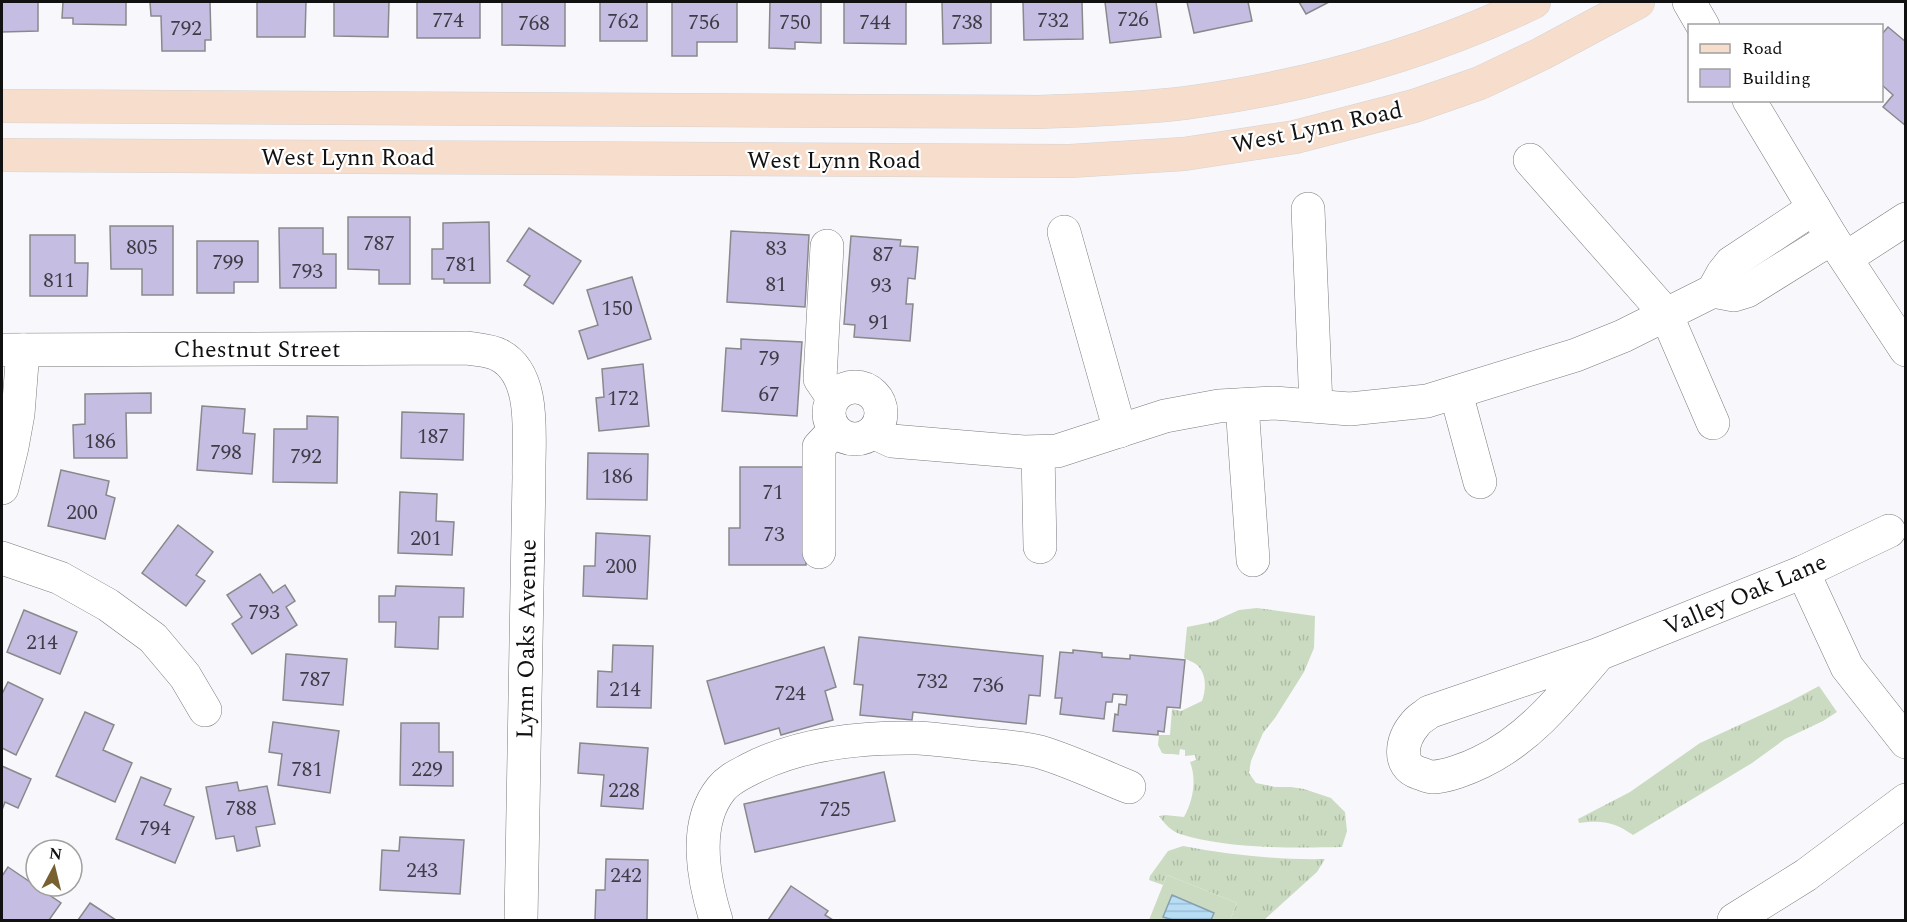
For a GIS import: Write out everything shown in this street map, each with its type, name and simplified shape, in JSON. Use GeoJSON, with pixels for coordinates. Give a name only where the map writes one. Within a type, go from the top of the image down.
{"type":"FeatureCollection","features":[{"type":"Feature","properties":{"kind":"main road","name":"West Lynn Road"},"geometry":{"type":"LineString","coordinates":[[2,106],[1040,112],[1114,109],[1186,103],[1295,84],[1434,43],[1534,2]]}},
{"type":"Feature","properties":{"kind":"main road","name":"West Lynn Road"},"geometry":{"type":"LineString","coordinates":[[2,155],[1070,161],[1184,154],[1295,137],[1413,106],[1480,83],[1541,54],[1638,2]]}},
{"type":"Feature","properties":{"kind":"street"},"geometry":{"type":"LineString","coordinates":[[1689,2],[1702,24]]}},
{"type":"Feature","properties":{"kind":"street"},"geometry":{"type":"LineString","coordinates":[[1750,102],[1814,208],[1905,350]]}},
{"type":"Feature","properties":{"kind":"street"},"geometry":{"type":"LineString","coordinates":[[1530,160],[1666,314],[1713,423]]}},
{"type":"Feature","properties":{"kind":"street"},"geometry":{"type":"LineString","coordinates":[[873,432],[892,441],[1024,452],[1057,451],[1165,416],[1220,406],[1274,403],[1350,409],[1427,401],[1576,355],[1623,336],[1713,291],[1731,263],[1814,208]]}},
{"type":"Feature","properties":{"kind":"street"},"geometry":{"type":"LineString","coordinates":[[1308,209],[1316,406]]}},
{"type":"Feature","properties":{"kind":"street"},"geometry":{"type":"LineString","coordinates":[[1713,291],[1734,295],[1747,291],[1905,219]]}},
{"type":"Feature","properties":{"kind":"street"},"geometry":{"type":"LineString","coordinates":[[1064,232],[1120,430]]}},
{"type":"Feature","properties":{"kind":"street"},"geometry":{"type":"LineString","coordinates":[[827,246],[820,379],[833,398]]}},
{"type":"Feature","properties":{"kind":"street","name":"Chestnut Street"},"geometry":{"type":"LineString","coordinates":[[12,350],[467,348],[494,353],[509,363]]}},
{"type":"Feature","properties":{"kind":"street"},"geometry":{"type":"LineString","coordinates":[[2,488],[18,414],[12,350]]}},
{"type":"Feature","properties":{"kind":"street","name":"Lynn Oaks Avenue"},"geometry":{"type":"LineString","coordinates":[[509,363],[519,373],[525,387],[528,408],[529,489],[521,921]]}},
{"type":"Feature","properties":{"kind":"street"},"geometry":{"type":"LineString","coordinates":[[847,388],[864,389],[872,393],[881,408],[881,417],[873,432],[858,440],[849,440],[834,430],[828,415],[833,398],[847,388]]}},
{"type":"Feature","properties":{"kind":"street"},"geometry":{"type":"LineString","coordinates":[[1456,393],[1480,482]]}},
{"type":"Feature","properties":{"kind":"street"},"geometry":{"type":"LineString","coordinates":[[1242,405],[1253,560]]}},
{"type":"Feature","properties":{"kind":"street"},"geometry":{"type":"LineString","coordinates":[[819,552],[819,447],[834,430]]}},
{"type":"Feature","properties":{"kind":"street"},"geometry":{"type":"LineString","coordinates":[[1038,452],[1040,547]]}},
{"type":"Feature","properties":{"kind":"street","name":"Valley Oak Lane"},"geometry":{"type":"LineString","coordinates":[[1599,654],[1554,707],[1507,747],[1481,762],[1432,777],[1411,770],[1406,764],[1405,742],[1415,723],[1429,712],[1599,654],[1803,572],[1889,531]]}},
{"type":"Feature","properties":{"kind":"street"},"geometry":{"type":"LineString","coordinates":[[2,558],[60,578],[108,605],[144,631],[153,638],[185,676],[206,710]]}},
{"type":"Feature","properties":{"kind":"street"},"geometry":{"type":"LineString","coordinates":[[1803,572],[1847,667],[1905,742]]}},
{"type":"Feature","properties":{"kind":"street"},"geometry":{"type":"LineString","coordinates":[[716,921],[705,880],[704,830],[710,809],[720,790],[732,778],[767,760],[856,740],[918,738],[1039,752],[1129,787]]}},
{"type":"Feature","properties":{"kind":"street"},"geometry":{"type":"LineString","coordinates":[[1734,921],[1806,875],[1905,800]]}},
{"type":"Feature","properties":{"kind":"green space"},"geometry":{"type":"Polygon","coordinates":[[[1257,608],[1315,616],[1314,648],[1304,672],[1263,733],[1251,761],[1249,773],[1256,783],[1304,789],[1331,798],[1345,812],[1347,831],[1342,847],[1282,847],[1218,843],[1177,833],[1168,827],[1159,816],[1184,817],[1193,790],[1190,762],[1196,760],[1195,755],[1185,756],[1185,750],[1180,749],[1179,755],[1164,754],[1158,745],[1159,735],[1170,735],[1172,709],[1181,711],[1202,701],[1203,697],[1205,682],[1203,673],[1196,664],[1184,658],[1187,627],[1212,622],[1239,610],[1257,608]]]}},
{"type":"Feature","properties":{"kind":"green space"},"geometry":{"type":"Polygon","coordinates":[[[1819,686],[1837,712],[1785,739],[1752,763],[1633,835],[1608,823],[1579,823],[1578,819],[1630,792],[1700,743],[1819,686]]]}},
{"type":"Feature","properties":{"kind":"green space"},"geometry":{"type":"Polygon","coordinates":[[[1183,846],[1254,856],[1325,859],[1317,872],[1264,920],[1230,920],[1237,903],[1167,875],[1163,885],[1149,880],[1168,851],[1183,846]]]}},
{"type":"Feature","properties":{"kind":"green space"},"geometry":{"type":"Polygon","coordinates":[[[1167,875],[1237,903],[1230,920],[1149,920],[1167,875]]]}},
{"type":"Feature","properties":{"kind":"water"},"geometry":{"type":"Polygon","coordinates":[[[1172,895],[1214,913],[1211,920],[1173,920],[1163,917],[1172,895]]]}},
{"type":"Feature","properties":{"kind":"building"},"geometry":{"type":"Polygon","coordinates":[[[2,2],[38,2],[38,31],[2,32],[2,2]]]}},
{"type":"Feature","properties":{"kind":"building"},"geometry":{"type":"Polygon","coordinates":[[[63,2],[126,2],[126,25],[73,24],[73,18],[62,18],[63,2]]]}},
{"type":"Feature","properties":{"kind":"building"},"geometry":{"type":"Polygon","coordinates":[[[150,2],[210,2],[211,40],[205,40],[205,51],[162,51],[161,16],[151,16],[150,2]]]}},
{"type":"Feature","properties":{"kind":"building"},"geometry":{"type":"Polygon","coordinates":[[[257,2],[306,2],[305,37],[257,37],[257,2]]]}},
{"type":"Feature","properties":{"kind":"building"},"geometry":{"type":"Polygon","coordinates":[[[334,2],[389,2],[388,37],[334,36],[334,2]]]}},
{"type":"Feature","properties":{"kind":"building"},"geometry":{"type":"Polygon","coordinates":[[[417,2],[480,2],[480,38],[417,38],[417,2]]]}},
{"type":"Feature","properties":{"kind":"building"},"geometry":{"type":"Polygon","coordinates":[[[502,2],[565,2],[565,46],[502,45],[502,2]]]}},
{"type":"Feature","properties":{"kind":"building"},"geometry":{"type":"Polygon","coordinates":[[[600,2],[647,2],[647,41],[600,41],[600,2]]]}},
{"type":"Feature","properties":{"kind":"building"},"geometry":{"type":"Polygon","coordinates":[[[672,2],[737,2],[737,42],[697,42],[697,56],[672,56],[672,2]]]}},
{"type":"Feature","properties":{"kind":"building"},"geometry":{"type":"Polygon","coordinates":[[[770,2],[821,2],[821,43],[795,42],[795,49],[769,48],[770,2]]]}},
{"type":"Feature","properties":{"kind":"building"},"geometry":{"type":"Polygon","coordinates":[[[844,2],[906,2],[906,44],[844,43],[844,2]]]}},
{"type":"Feature","properties":{"kind":"building"},"geometry":{"type":"Polygon","coordinates":[[[942,2],[991,2],[991,43],[943,44],[942,2]]]}},
{"type":"Feature","properties":{"kind":"building"},"geometry":{"type":"Polygon","coordinates":[[[1023,2],[1082,2],[1083,39],[1024,40],[1023,2]]]}},
{"type":"Feature","properties":{"kind":"building"},"geometry":{"type":"Polygon","coordinates":[[[1105,2],[1156,2],[1161,37],[1110,43],[1105,2]]]}},
{"type":"Feature","properties":{"kind":"building"},"geometry":{"type":"Polygon","coordinates":[[[1187,2],[1248,2],[1252,21],[1194,33],[1187,2]]]}},
{"type":"Feature","properties":{"kind":"building"},"geometry":{"type":"Polygon","coordinates":[[[1299,2],[1329,2],[1306,14],[1299,2]]]}},
{"type":"Feature","properties":{"kind":"building"},"geometry":{"type":"Polygon","coordinates":[[[1888,27],[1906,42],[1906,126],[1883,107],[1893,95],[1883,86],[1883,33],[1888,27]]]}},
{"type":"Feature","properties":{"kind":"building"},"geometry":{"type":"Polygon","coordinates":[[[348,217],[410,217],[410,284],[379,284],[379,270],[348,269],[348,217]]]}},
{"type":"Feature","properties":{"kind":"building"},"geometry":{"type":"Polygon","coordinates":[[[489,222],[490,283],[444,283],[444,279],[432,279],[432,249],[443,249],[443,223],[489,222]]]}},
{"type":"Feature","properties":{"kind":"building"},"geometry":{"type":"Polygon","coordinates":[[[110,226],[173,226],[173,295],[142,295],[142,269],[111,269],[110,226]]]}},
{"type":"Feature","properties":{"kind":"building"},"geometry":{"type":"Polygon","coordinates":[[[279,228],[323,228],[323,254],[336,254],[336,288],[280,288],[279,228]]]}},
{"type":"Feature","properties":{"kind":"building"},"geometry":{"type":"Polygon","coordinates":[[[529,228],[581,261],[553,304],[524,285],[530,276],[507,261],[529,228]]]}},
{"type":"Feature","properties":{"kind":"building"},"geometry":{"type":"Polygon","coordinates":[[[731,231],[809,235],[805,307],[727,302],[731,231]]]}},
{"type":"Feature","properties":{"kind":"building"},"geometry":{"type":"Polygon","coordinates":[[[30,235],[75,235],[75,263],[88,263],[87,296],[30,296],[30,235]]]}},
{"type":"Feature","properties":{"kind":"building"},"geometry":{"type":"Polygon","coordinates":[[[851,236],[901,240],[900,246],[918,247],[915,279],[908,278],[906,304],[913,304],[910,341],[854,337],[855,325],[844,324],[851,236]]]}},
{"type":"Feature","properties":{"kind":"building"},"geometry":{"type":"Polygon","coordinates":[[[197,241],[258,241],[258,282],[234,282],[234,293],[197,293],[197,241]]]}},
{"type":"Feature","properties":{"kind":"building"},"geometry":{"type":"Polygon","coordinates":[[[632,277],[651,339],[588,359],[579,331],[598,325],[587,290],[632,277]]]}},
{"type":"Feature","properties":{"kind":"building"},"geometry":{"type":"Polygon","coordinates":[[[741,339],[802,342],[797,416],[722,411],[726,348],[741,349],[741,339]]]}},
{"type":"Feature","properties":{"kind":"building"},"geometry":{"type":"Polygon","coordinates":[[[643,364],[649,426],[599,431],[596,398],[604,397],[602,369],[643,364]]]}},
{"type":"Feature","properties":{"kind":"building"},"geometry":{"type":"Polygon","coordinates":[[[151,393],[151,413],[126,413],[127,458],[74,458],[73,425],[85,424],[85,394],[151,393]]]}},
{"type":"Feature","properties":{"kind":"building"},"geometry":{"type":"Polygon","coordinates":[[[202,406],[245,409],[243,433],[255,434],[252,474],[197,470],[202,406]]]}},
{"type":"Feature","properties":{"kind":"building"},"geometry":{"type":"Polygon","coordinates":[[[402,412],[464,414],[463,460],[401,458],[402,412]]]}},
{"type":"Feature","properties":{"kind":"building"},"geometry":{"type":"Polygon","coordinates":[[[307,416],[338,417],[337,483],[273,482],[274,429],[307,429],[307,416]]]}},
{"type":"Feature","properties":{"kind":"building"},"geometry":{"type":"Polygon","coordinates":[[[588,453],[648,454],[647,500],[587,499],[588,453]]]}},
{"type":"Feature","properties":{"kind":"building"},"geometry":{"type":"Polygon","coordinates":[[[740,467],[806,467],[806,565],[729,565],[729,528],[740,528],[740,467]]]}},
{"type":"Feature","properties":{"kind":"building"},"geometry":{"type":"Polygon","coordinates":[[[61,470],[109,481],[106,495],[115,498],[105,539],[48,526],[61,470]]]}},
{"type":"Feature","properties":{"kind":"building"},"geometry":{"type":"Polygon","coordinates":[[[400,492],[437,494],[436,521],[454,522],[452,555],[398,553],[400,492]]]}},
{"type":"Feature","properties":{"kind":"building"},"geometry":{"type":"Polygon","coordinates":[[[178,525],[213,552],[196,575],[205,581],[186,606],[142,573],[178,525]]]}},
{"type":"Feature","properties":{"kind":"building"},"geometry":{"type":"Polygon","coordinates":[[[596,533],[650,536],[647,599],[583,596],[584,566],[595,566],[596,533]]]}},
{"type":"Feature","properties":{"kind":"building"},"geometry":{"type":"Polygon","coordinates":[[[260,574],[273,593],[285,585],[295,601],[286,607],[297,625],[252,654],[232,624],[242,617],[227,595],[260,574]]]}},
{"type":"Feature","properties":{"kind":"building"},"geometry":{"type":"Polygon","coordinates":[[[396,586],[464,588],[463,617],[439,617],[438,649],[395,647],[396,622],[379,622],[379,596],[395,596],[396,586]]]}},
{"type":"Feature","properties":{"kind":"building"},"geometry":{"type":"Polygon","coordinates":[[[24,610],[77,632],[60,674],[7,652],[24,610]]]}},
{"type":"Feature","properties":{"kind":"building"},"geometry":{"type":"Polygon","coordinates":[[[859,637],[1043,656],[1040,696],[1029,695],[1026,724],[913,712],[912,720],[860,715],[863,685],[854,684],[859,637]]]}},
{"type":"Feature","properties":{"kind":"building"},"geometry":{"type":"Polygon","coordinates":[[[613,645],[653,646],[651,708],[597,707],[598,671],[612,672],[613,645]]]}},
{"type":"Feature","properties":{"kind":"building"},"geometry":{"type":"Polygon","coordinates":[[[824,647],[836,687],[825,691],[833,720],[781,735],[779,728],[725,744],[707,681],[824,647]]]}},
{"type":"Feature","properties":{"kind":"building"},"geometry":{"type":"Polygon","coordinates":[[[1073,650],[1102,653],[1102,657],[1130,659],[1130,655],[1185,660],[1180,708],[1167,707],[1164,732],[1158,731],[1158,735],[1113,731],[1115,714],[1118,715],[1119,704],[1126,705],[1127,695],[1113,694],[1112,702],[1106,702],[1104,719],[1060,714],[1062,698],[1055,698],[1060,652],[1073,653],[1073,650]]]}},
{"type":"Feature","properties":{"kind":"building"},"geometry":{"type":"Polygon","coordinates":[[[286,654],[347,659],[343,705],[283,700],[286,654]]]}},
{"type":"Feature","properties":{"kind":"building"},"geometry":{"type":"Polygon","coordinates":[[[8,682],[43,699],[16,755],[2,748],[2,694],[8,682]]]}},
{"type":"Feature","properties":{"kind":"building"},"geometry":{"type":"Polygon","coordinates":[[[85,712],[114,725],[103,750],[132,763],[115,802],[56,776],[85,712]]]}},
{"type":"Feature","properties":{"kind":"building"},"geometry":{"type":"Polygon","coordinates":[[[273,722],[339,731],[330,793],[278,785],[282,754],[269,752],[273,722]]]}},
{"type":"Feature","properties":{"kind":"building"},"geometry":{"type":"Polygon","coordinates":[[[401,723],[439,723],[439,752],[453,752],[453,786],[400,785],[401,723]]]}},
{"type":"Feature","properties":{"kind":"building"},"geometry":{"type":"Polygon","coordinates":[[[580,743],[648,748],[643,809],[601,806],[604,775],[578,773],[580,743]]]}},
{"type":"Feature","properties":{"kind":"building"},"geometry":{"type":"Polygon","coordinates":[[[2,766],[31,779],[18,808],[5,802],[2,810],[2,766]]]}},
{"type":"Feature","properties":{"kind":"building"},"geometry":{"type":"Polygon","coordinates":[[[884,772],[895,821],[755,852],[744,804],[884,772]]]}},
{"type":"Feature","properties":{"kind":"building"},"geometry":{"type":"Polygon","coordinates":[[[141,777],[171,789],[164,805],[194,817],[175,863],[116,839],[141,777]]]}},
{"type":"Feature","properties":{"kind":"building"},"geometry":{"type":"Polygon","coordinates":[[[237,782],[239,791],[267,786],[275,824],[256,827],[260,846],[237,851],[234,836],[216,839],[206,787],[237,782]]]}},
{"type":"Feature","properties":{"kind":"building"},"geometry":{"type":"Polygon","coordinates":[[[400,837],[464,840],[460,894],[380,890],[382,850],[399,851],[400,837]]]}},
{"type":"Feature","properties":{"kind":"building"},"geometry":{"type":"Polygon","coordinates":[[[606,859],[648,860],[647,920],[595,920],[596,890],[605,890],[606,859]]]}},
{"type":"Feature","properties":{"kind":"building"},"geometry":{"type":"Polygon","coordinates":[[[8,867],[24,878],[24,898],[54,898],[61,903],[49,920],[2,920],[2,876],[8,867]]]}},
{"type":"Feature","properties":{"kind":"building"},"geometry":{"type":"Polygon","coordinates":[[[791,886],[828,911],[825,915],[833,920],[768,920],[791,886]]]}},
{"type":"Feature","properties":{"kind":"building"},"geometry":{"type":"Polygon","coordinates":[[[90,903],[116,920],[78,920],[90,903]]]}}]}
